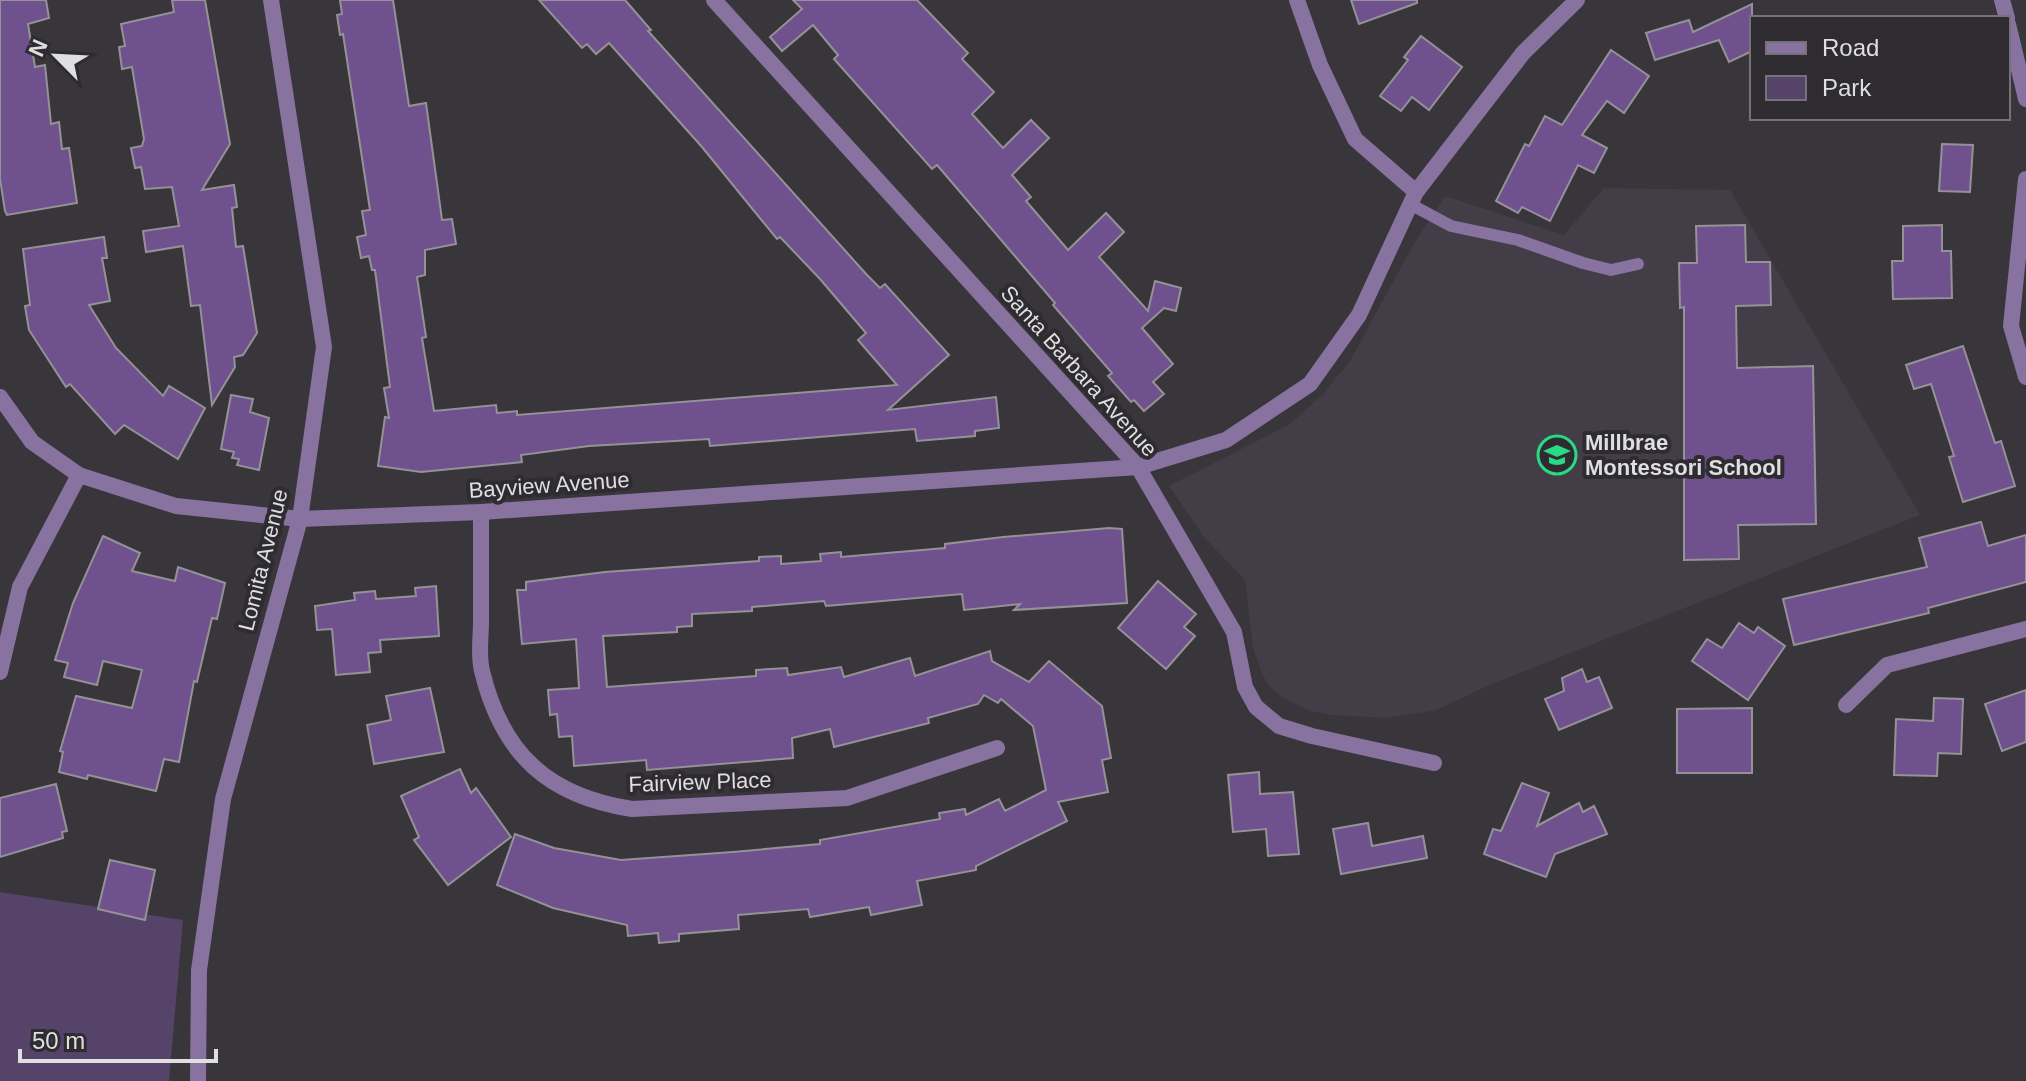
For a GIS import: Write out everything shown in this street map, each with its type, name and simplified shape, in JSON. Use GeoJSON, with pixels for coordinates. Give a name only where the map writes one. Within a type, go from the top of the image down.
{"type":"FeatureCollection","features":[{"type":"Feature","properties":{"kind":"street","name":"Lomita Avenue"},"geometry":{"type":"LineString","coordinates":[[198,1081],[199,970],[223,799],[300,519],[324,347],[271,0]]}},
{"type":"Feature","properties":{"kind":"street","name":"Santa Barbara Avenue"},"geometry":{"type":"LineString","coordinates":[[714,0],[1138,467],[1234,632],[1245,687],[1256,707],[1279,726],[1434,763]]}},
{"type":"Feature","properties":{"kind":"street"},"geometry":{"type":"LineString","coordinates":[[1297,0],[1320,65],[1355,139],[1413,198]]}},
{"type":"Feature","properties":{"kind":"street","name":"Bayview Avenue"},"geometry":{"type":"LineString","coordinates":[[0,397],[32,442],[79,475],[176,506],[300,519],[481,512],[1138,467],[1226,440],[1310,384],[1359,315],[1413,198],[1523,53],[1577,0]]}},
{"type":"Feature","properties":{"kind":"street"},"geometry":{"type":"LineString","coordinates":[[2010,33],[2026,99]]}},
{"type":"Feature","properties":{"kind":"street"},"geometry":{"type":"LineString","coordinates":[[2026,179],[2011,326],[2026,377]]}},
{"type":"Feature","properties":{"kind":"street"},"geometry":{"type":"LineString","coordinates":[[0,672],[20,587],[79,475]]}},
{"type":"Feature","properties":{"kind":"street","name":"Fairview Place"},"geometry":{"type":"LineString","coordinates":[[481,512],[481,668],[501,724],[524,759],[545,779],[570,791],[599,804],[632,809],[847,798],[997,748]]}},
{"type":"Feature","properties":{"kind":"street"},"geometry":{"type":"LineString","coordinates":[[1846,705],[1887,665],[2026,629]]}},
{"type":"Feature","properties":{"kind":"lane"},"geometry":{"type":"LineString","coordinates":[[1413,198],[1451,226],[1518,240],[1611,270],[1638,264]]}},
{"type":"Feature","properties":{"kind":"shaded area","name":"Millbrae Montessori School"},"geometry":{"type":"Polygon","coordinates":[[[1604,188],[1730,190],[1920,515],[1487,686],[1437,710],[1386,718],[1331,715],[1307,710],[1284,698],[1268,685],[1253,648],[1245,580],[1204,537],[1169,486],[1290,424],[1324,393],[1350,361],[1413,245],[1445,196],[1564,235],[1604,188]]]}},
{"type":"Feature","properties":{"kind":"green space"},"geometry":{"type":"Polygon","coordinates":[[[0,892],[183,920],[169,1081],[0,1081],[0,892]]]}},
{"type":"Feature","properties":{"kind":"building"},"geometry":{"type":"Polygon","coordinates":[[[0,0],[46,0],[49,18],[28,24],[35,67],[45,65],[51,124],[59,122],[62,149],[69,148],[77,203],[7,215],[5,211],[0,179],[0,0]]]}},
{"type":"Feature","properties":{"kind":"building"},"geometry":{"type":"Polygon","coordinates":[[[172,0],[205,0],[230,144],[202,190],[234,185],[237,207],[232,208],[236,247],[243,246],[257,333],[243,355],[234,357],[235,367],[212,405],[200,305],[191,306],[183,246],[146,252],[143,231],[179,226],[172,187],[145,189],[141,167],[135,168],[131,148],[142,146],[144,139],[132,67],[122,69],[119,47],[125,46],[121,24],[174,12],[172,0]]]}},
{"type":"Feature","properties":{"kind":"building"},"geometry":{"type":"Polygon","coordinates":[[[340,0],[393,0],[409,106],[426,103],[442,220],[452,219],[456,244],[425,250],[425,275],[417,277],[426,337],[422,338],[434,411],[496,405],[497,413],[517,411],[517,415],[897,385],[858,340],[866,333],[820,279],[780,237],[777,239],[702,147],[609,43],[596,54],[587,44],[582,48],[539,0],[625,0],[651,30],[648,31],[867,275],[880,288],[885,284],[949,355],[888,410],[996,397],[999,428],[975,431],[975,436],[917,441],[915,429],[710,446],[709,439],[589,446],[521,455],[522,462],[421,472],[378,466],[385,417],[389,418],[384,388],[390,387],[375,270],[372,270],[369,256],[361,258],[357,237],[366,235],[362,211],[370,210],[343,34],[340,35],[337,15],[342,14],[340,0]]]}},
{"type":"Feature","properties":{"kind":"building"},"geometry":{"type":"Polygon","coordinates":[[[793,0],[917,0],[968,53],[962,59],[994,92],[972,114],[1003,148],[1031,120],[1049,138],[1012,175],[1031,197],[1026,201],[1068,250],[1106,213],[1124,232],[1099,257],[1148,311],[1155,281],[1181,288],[1176,311],[1164,308],[1142,328],[1173,364],[1153,382],[1164,394],[1144,411],[1134,400],[1131,402],[1108,376],[1112,373],[1053,305],[1055,303],[937,165],[932,169],[834,59],[838,55],[813,25],[782,51],[770,37],[802,9],[793,0]]]}},
{"type":"Feature","properties":{"kind":"building"},"geometry":{"type":"Polygon","coordinates":[[[1351,0],[1417,0],[1417,3],[1359,24],[1351,0]]]}},
{"type":"Feature","properties":{"kind":"building"},"geometry":{"type":"Polygon","coordinates":[[[1752,4],[1750,52],[1729,62],[1719,40],[1655,60],[1646,33],[1689,20],[1693,32],[1752,4]]]}},
{"type":"Feature","properties":{"kind":"building"},"geometry":{"type":"Polygon","coordinates":[[[1421,36],[1462,67],[1429,110],[1412,97],[1401,111],[1380,96],[1408,60],[1404,57],[1421,36]]]}},
{"type":"Feature","properties":{"kind":"building"},"geometry":{"type":"Polygon","coordinates":[[[1611,50],[1649,76],[1624,113],[1607,101],[1582,135],[1607,148],[1594,173],[1578,165],[1550,221],[1522,207],[1518,213],[1496,201],[1525,144],[1529,146],[1545,116],[1562,125],[1611,50]]]}},
{"type":"Feature","properties":{"kind":"building"},"geometry":{"type":"Polygon","coordinates":[[[1942,144],[1973,145],[1970,192],[1939,191],[1942,144]]]}},
{"type":"Feature","properties":{"kind":"building"},"geometry":{"type":"Polygon","coordinates":[[[1745,225],[1746,262],[1770,262],[1771,305],[1736,306],[1737,368],[1813,366],[1816,524],[1738,525],[1739,559],[1684,560],[1684,307],[1680,308],[1679,263],[1697,263],[1696,226],[1745,225]]]}},
{"type":"Feature","properties":{"kind":"building"},"geometry":{"type":"Polygon","coordinates":[[[1942,225],[1942,251],[1951,251],[1952,298],[1893,299],[1892,261],[1903,261],[1903,226],[1942,225]]]}},
{"type":"Feature","properties":{"kind":"building"},"geometry":{"type":"Polygon","coordinates":[[[104,237],[107,258],[102,258],[110,301],[89,305],[116,348],[163,396],[169,386],[205,408],[178,459],[124,425],[115,434],[70,384],[66,387],[29,330],[25,306],[30,305],[23,249],[104,237]]]}},
{"type":"Feature","properties":{"kind":"building"},"geometry":{"type":"Polygon","coordinates":[[[1963,346],[1995,443],[2001,441],[2015,486],[1963,502],[1949,457],[1954,456],[1931,384],[1914,389],[1906,365],[1963,346]]]}},
{"type":"Feature","properties":{"kind":"building"},"geometry":{"type":"Polygon","coordinates":[[[231,395],[253,399],[250,412],[269,418],[259,470],[237,465],[239,459],[232,458],[234,452],[221,449],[231,395]]]}},
{"type":"Feature","properties":{"kind":"building"},"geometry":{"type":"Polygon","coordinates":[[[1981,522],[1988,546],[2026,535],[2026,582],[1928,608],[1929,613],[1794,645],[1783,599],[1927,567],[1919,538],[1981,522]]]}},
{"type":"Feature","properties":{"kind":"building"},"geometry":{"type":"Polygon","coordinates":[[[1122,529],[1127,603],[1014,610],[1020,604],[964,610],[962,594],[826,606],[824,601],[752,607],[752,611],[692,614],[692,626],[677,627],[677,632],[603,636],[607,687],[756,676],[756,670],[787,668],[788,675],[841,667],[844,677],[910,658],[915,676],[990,651],[992,661],[1029,682],[1049,661],[1102,706],[1111,758],[1102,760],[1108,792],[1058,802],[1067,821],[976,866],[976,870],[917,881],[922,905],[871,915],[869,907],[810,917],[808,909],[738,915],[739,929],[679,934],[679,941],[659,943],[658,933],[628,936],[627,925],[553,908],[497,885],[515,834],[554,848],[621,860],[733,852],[820,844],[820,840],[940,819],[939,813],[965,809],[966,815],[999,799],[1005,811],[1046,790],[1033,726],[1001,699],[998,703],[984,695],[978,704],[928,718],[929,723],[834,747],[830,729],[792,738],[793,758],[647,770],[646,760],[574,766],[572,736],[559,737],[557,714],[550,715],[548,690],[579,688],[576,639],[522,644],[517,590],[526,590],[526,582],[605,572],[759,561],[759,557],[781,556],[781,564],[821,561],[820,554],[841,552],[841,557],[945,548],[945,544],[1122,529]]]}},
{"type":"Feature","properties":{"kind":"building"},"geometry":{"type":"Polygon","coordinates":[[[103,536],[140,553],[132,571],[175,581],[178,567],[225,583],[217,619],[212,618],[197,682],[194,681],[179,762],[164,759],[156,791],[88,775],[87,779],[59,772],[63,752],[60,751],[76,696],[132,708],[142,670],[103,661],[97,685],[64,677],[68,663],[55,660],[73,603],[103,536]]]}},
{"type":"Feature","properties":{"kind":"building"},"geometry":{"type":"Polygon","coordinates":[[[1158,581],[1196,614],[1184,627],[1195,636],[1166,669],[1118,628],[1158,581]]]}},
{"type":"Feature","properties":{"kind":"building"},"geometry":{"type":"Polygon","coordinates":[[[436,586],[439,636],[380,640],[381,652],[368,653],[370,672],[336,675],[332,629],[317,630],[315,606],[355,600],[354,593],[375,591],[376,599],[416,596],[415,588],[436,586]]]}},
{"type":"Feature","properties":{"kind":"building"},"geometry":{"type":"Polygon","coordinates":[[[1739,623],[1754,633],[1758,627],[1785,646],[1748,700],[1692,661],[1707,639],[1722,648],[1739,623]]]}},
{"type":"Feature","properties":{"kind":"building"},"geometry":{"type":"Polygon","coordinates":[[[1582,669],[1587,682],[1599,677],[1612,708],[1559,730],[1545,699],[1564,691],[1562,678],[1582,669]]]}},
{"type":"Feature","properties":{"kind":"building"},"geometry":{"type":"Polygon","coordinates":[[[430,688],[444,752],[374,764],[367,725],[391,720],[386,696],[430,688]]]}},
{"type":"Feature","properties":{"kind":"building"},"geometry":{"type":"Polygon","coordinates":[[[2026,690],[2026,742],[2002,751],[1985,704],[2026,690]]]}},
{"type":"Feature","properties":{"kind":"building"},"geometry":{"type":"Polygon","coordinates":[[[1934,698],[1963,699],[1961,754],[1938,753],[1937,776],[1894,775],[1896,719],[1933,721],[1934,698]]]}},
{"type":"Feature","properties":{"kind":"building"},"geometry":{"type":"Polygon","coordinates":[[[1752,708],[1752,773],[1677,773],[1677,709],[1752,708]]]}},
{"type":"Feature","properties":{"kind":"building"},"geometry":{"type":"Polygon","coordinates":[[[460,769],[471,793],[476,788],[511,837],[448,885],[414,840],[419,837],[401,796],[460,769]]]}},
{"type":"Feature","properties":{"kind":"building"},"geometry":{"type":"Polygon","coordinates":[[[1259,772],[1260,794],[1293,792],[1299,854],[1268,856],[1266,829],[1233,832],[1228,775],[1259,772]]]}},
{"type":"Feature","properties":{"kind":"building"},"geometry":{"type":"Polygon","coordinates":[[[1522,783],[1549,793],[1537,826],[1579,803],[1583,812],[1594,806],[1607,834],[1555,854],[1546,877],[1484,854],[1493,829],[1501,831],[1522,783]]]}},
{"type":"Feature","properties":{"kind":"building"},"geometry":{"type":"Polygon","coordinates":[[[56,784],[67,831],[62,832],[63,838],[0,857],[0,798],[56,784]]]}},
{"type":"Feature","properties":{"kind":"building"},"geometry":{"type":"Polygon","coordinates":[[[1368,823],[1372,846],[1423,836],[1427,858],[1341,874],[1333,829],[1368,823]]]}},
{"type":"Feature","properties":{"kind":"building"},"geometry":{"type":"Polygon","coordinates":[[[110,860],[155,870],[145,920],[98,909],[110,860]]]}},
{"type":"Feature","properties":{"kind":"place","name":"Millbrae Montessori School"},"geometry":{"type":"Point","coordinates":[1557,455]}}]}
